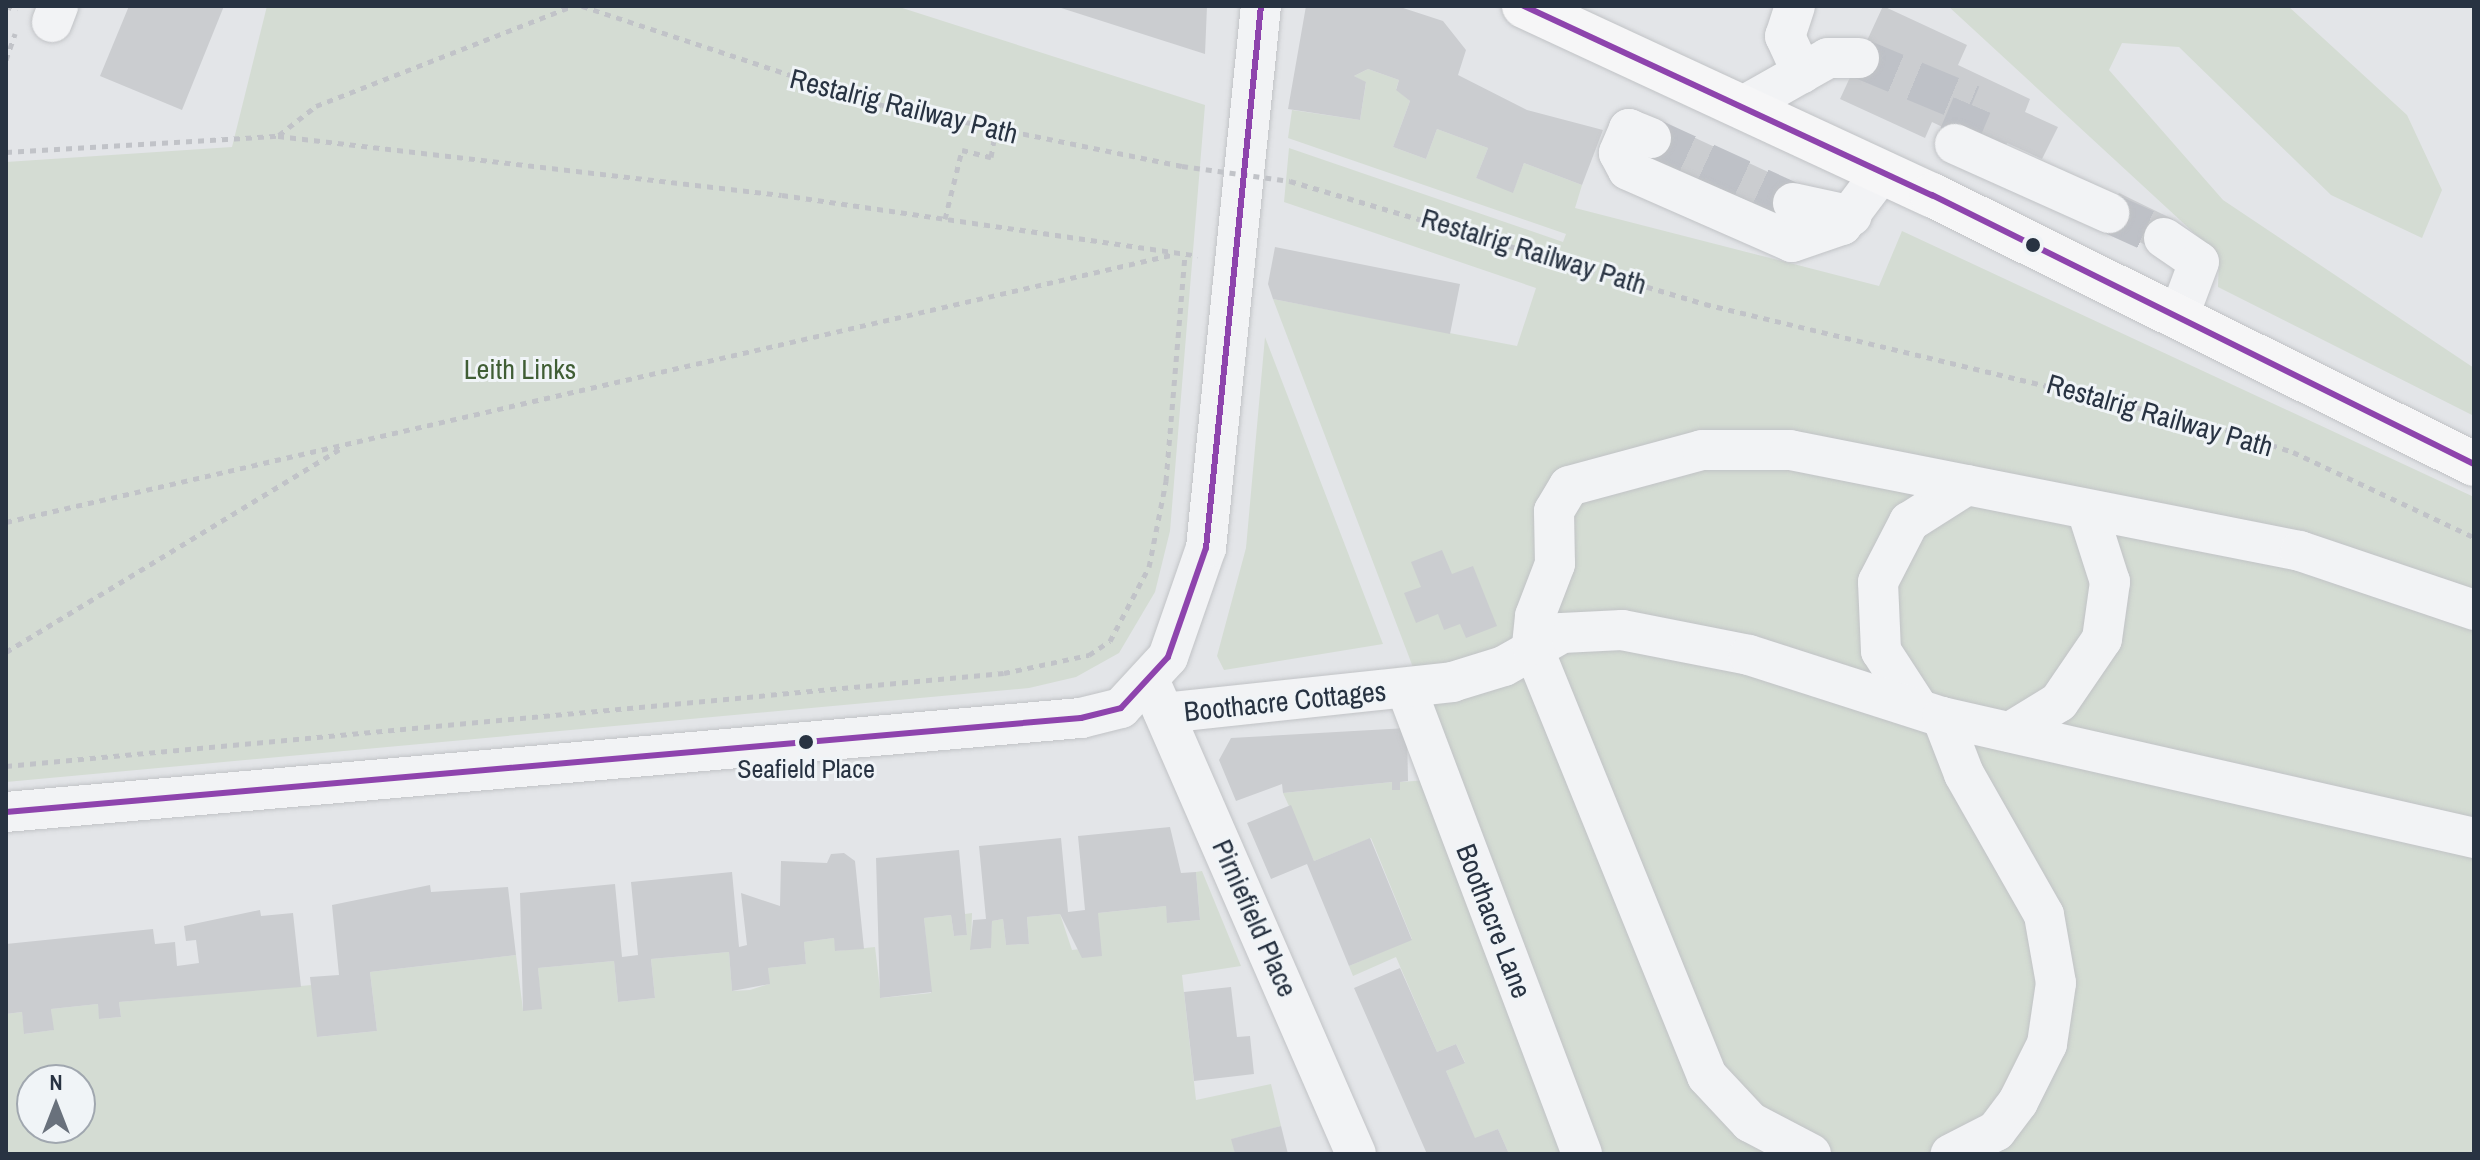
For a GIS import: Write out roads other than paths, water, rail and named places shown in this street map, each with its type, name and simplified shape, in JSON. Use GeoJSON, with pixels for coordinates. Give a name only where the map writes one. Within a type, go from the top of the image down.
{"type":"FeatureCollection","features":[{"type":"Feature","properties":{"kind":"main road"},"geometry":{"type":"LineString","coordinates":[[1524,6],[1745,105],[1932,195],[2474,464]]}},
{"type":"Feature","properties":{"kind":"street"},"geometry":{"type":"LineString","coordinates":[[6,812],[1081,718],[1157,698],[1206,548],[1261,6]]}},
{"type":"Feature","properties":{"kind":"street"},"geometry":{"type":"LineString","coordinates":[[1795,6],[1785,36],[1802,73]]}},
{"type":"Feature","properties":{"kind":"street"},"geometry":{"type":"LineString","coordinates":[[1745,105],[1828,58],[1859,58]]}},
{"type":"Feature","properties":{"kind":"street"},"geometry":{"type":"LineString","coordinates":[[1651,138],[1629,129],[1619,153],[1628,170],[1772,238],[1819,238],[1852,216],[1882,172]]}},
{"type":"Feature","properties":{"kind":"street"},"geometry":{"type":"LineString","coordinates":[[1932,195],[1957,139],[2109,213]]}},
{"type":"Feature","properties":{"kind":"street"},"geometry":{"type":"LineString","coordinates":[[1793,203],[1852,216]]}},
{"type":"Feature","properties":{"kind":"street"},"geometry":{"type":"LineString","coordinates":[[2164,238],[2199,262],[2178,318]]}},
{"type":"Feature","properties":{"kind":"street"},"geometry":{"type":"LineString","coordinates":[[1811,1154],[1758,1128],[1707,1076],[1532,645],[1557,550],[1554,511],[1581,478],[1690,452],[1759,448],[1967,485],[2333,559],[2474,610]]}},
{"type":"Feature","properties":{"kind":"street"},"geometry":{"type":"LineString","coordinates":[[1951,1154],[1996,1143],[2047,1044],[2055,960],[2032,889],[1930,713],[1881,651],[1878,582],[1909,522],[1967,485]]}},
{"type":"Feature","properties":{"kind":"street"},"geometry":{"type":"LineString","coordinates":[[2010,732],[2059,702],[2102,639],[2109,573],[2087,510]]}},
{"type":"Feature","properties":{"kind":"street","name":"Boothacre Cottages"},"geometry":{"type":"LineString","coordinates":[[1157,698],[1406,688],[1480,676],[1532,645],[1562,633],[1635,632],[1749,655],[1930,713]]}},
{"type":"Feature","properties":{"kind":"street","name":"Boothacre Lane"},"geometry":{"type":"LineString","coordinates":[[1406,688],[1582,1154]]}},
{"type":"Feature","properties":{"kind":"street","name":"Pirniefield Place"},"geometry":{"type":"LineString","coordinates":[[1157,698],[1356,1154]]}},
{"type":"Feature","properties":{"kind":"street"},"geometry":{"type":"LineString","coordinates":[[1930,713],[2474,838]]}},
{"type":"Feature","properties":{"kind":"tunnel"},"geometry":{"type":"LineString","coordinates":[[1859,58],[1972,105],[1959,135]]}},
{"type":"Feature","properties":{"kind":"tunnel"},"geometry":{"type":"LineString","coordinates":[[1651,138],[1793,203]]}},
{"type":"Feature","properties":{"kind":"tunnel"},"geometry":{"type":"LineString","coordinates":[[2109,213],[2164,238]]}},
{"type":"Feature","properties":{"kind":"place","name":"Seafield Place"},"geometry":{"type":"Point","coordinates":[806,742]}},
{"type":"Feature","properties":{"kind":"park label","name":"Leith Links"},"geometry":{"type":"Point","coordinates":[520,369]}}]}
